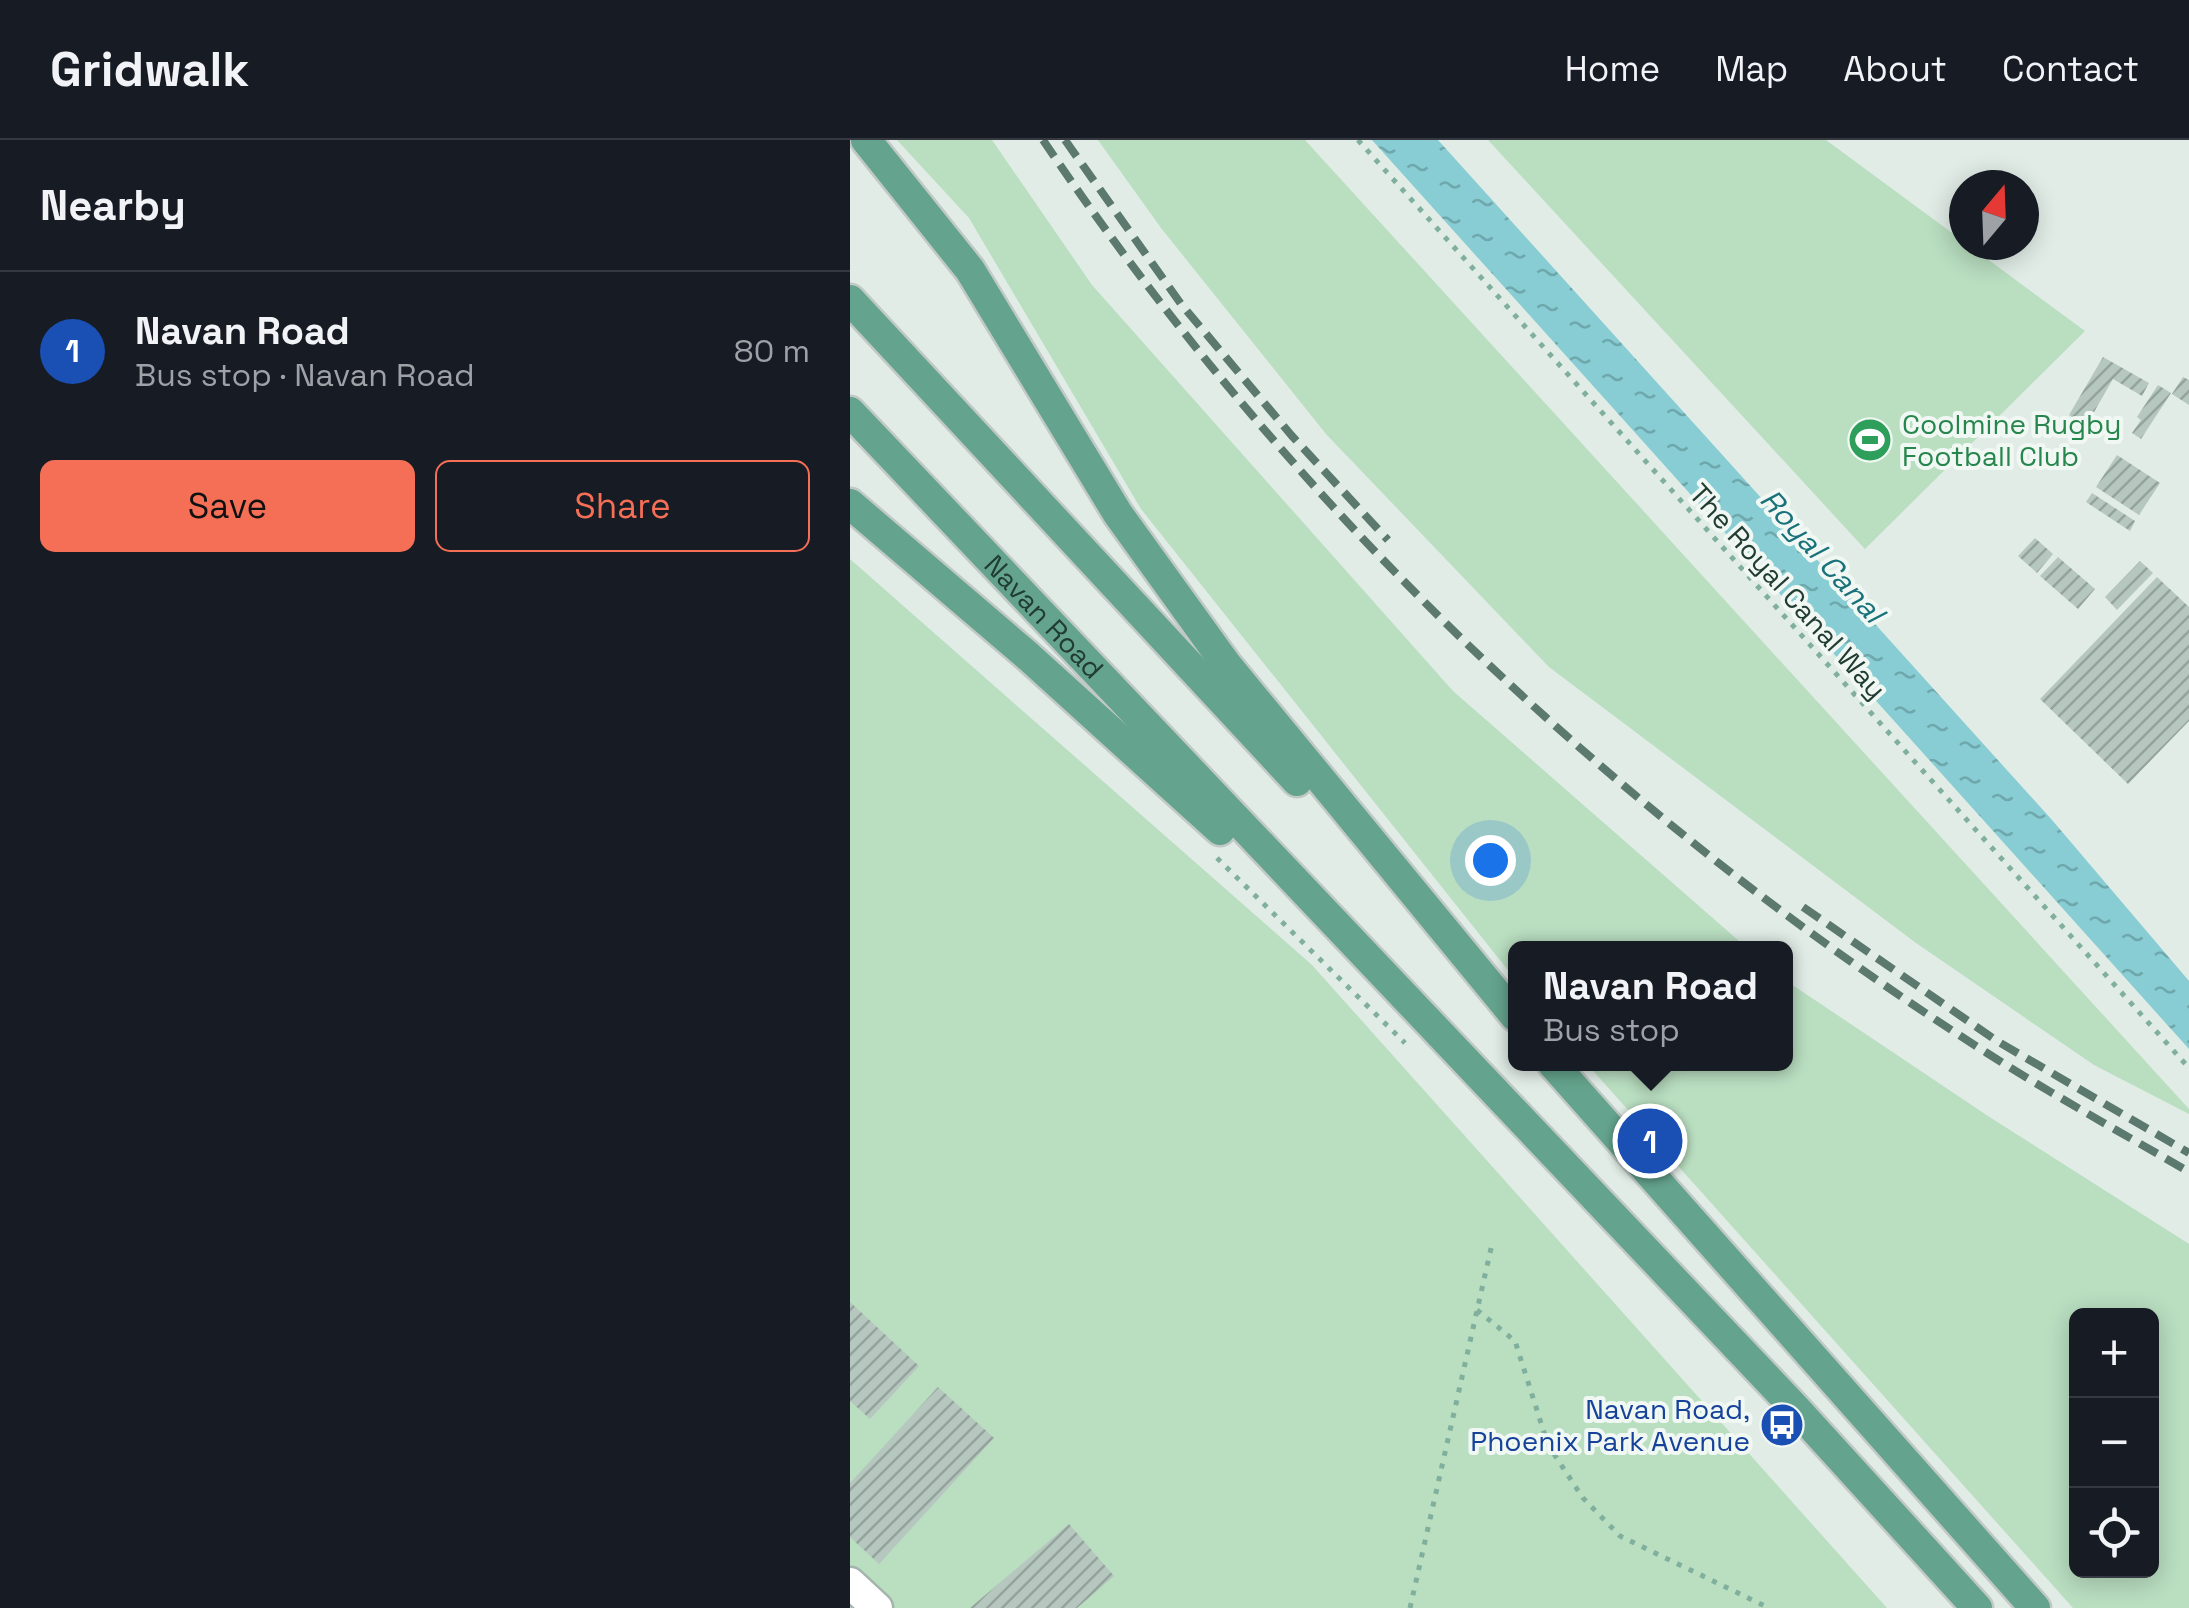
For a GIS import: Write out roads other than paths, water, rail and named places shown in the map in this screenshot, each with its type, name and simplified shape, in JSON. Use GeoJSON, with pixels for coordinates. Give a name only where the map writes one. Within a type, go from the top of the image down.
{"type":"FeatureCollection","features":[{"type":"Feature","properties":{"kind":"main road"},"geometry":{"type":"LineString","coordinates":[[866,140],[970,270],[1118,514],[1226,664],[1508,1010]]}},
{"type":"Feature","properties":{"kind":"main road"},"geometry":{"type":"LineString","coordinates":[[850,300],[1188,660],[1508,1011]]}},
{"type":"Feature","properties":{"kind":"main road","name":"Navan Road"},"geometry":{"type":"LineString","coordinates":[[850,412],[1796,1410],[1977,1608]]}},
{"type":"Feature","properties":{"kind":"main road"},"geometry":{"type":"LineString","coordinates":[[850,504],[1203,815],[1458,1056]]}},
{"type":"Feature","properties":{"kind":"main road"},"geometry":{"type":"LineString","coordinates":[[1560,1071],[2035,1608]]}},
{"type":"Feature","properties":{"kind":"street"},"geometry":{"type":"LineString","coordinates":[[850,1583],[877,1608]]}},
{"type":"Feature","properties":{"kind":"water","name":"Royal Canal"},"geometry":{"type":"Polygon","coordinates":[[[1372,140],[1438,140],[2052,820],[2189,981],[2189,1049],[1372,140]]]}},
{"type":"Feature","properties":{"kind":"railway"},"geometry":{"type":"LineString","coordinates":[[1043,140],[1139,274],[1242,403],[1352,527],[1468,645],[1590,757],[1718,862],[1850,961],[2012,1069],[2189,1172]]}},
{"type":"Feature","properties":{"kind":"railway"},"geometry":{"type":"LineString","coordinates":[[1065,140],[1181,304],[1292,436],[1388,540]]}},
{"type":"Feature","properties":{"kind":"railway"},"geometry":{"type":"LineString","coordinates":[[1803,907],[1997,1041],[2189,1153]]}},
{"type":"Feature","properties":{"kind":"place","name":"Coolmine Rugby Football Club"},"geometry":{"type":"Point","coordinates":[1870,440]}},
{"type":"Feature","properties":{"kind":"place","name":"Navan Road"},"geometry":{"type":"Point","coordinates":[1650,1141]}},
{"type":"Feature","properties":{"kind":"place","name":"Navan Road, Phoenix Park Avenue"},"geometry":{"type":"Point","coordinates":[1782,1425]}}]}
